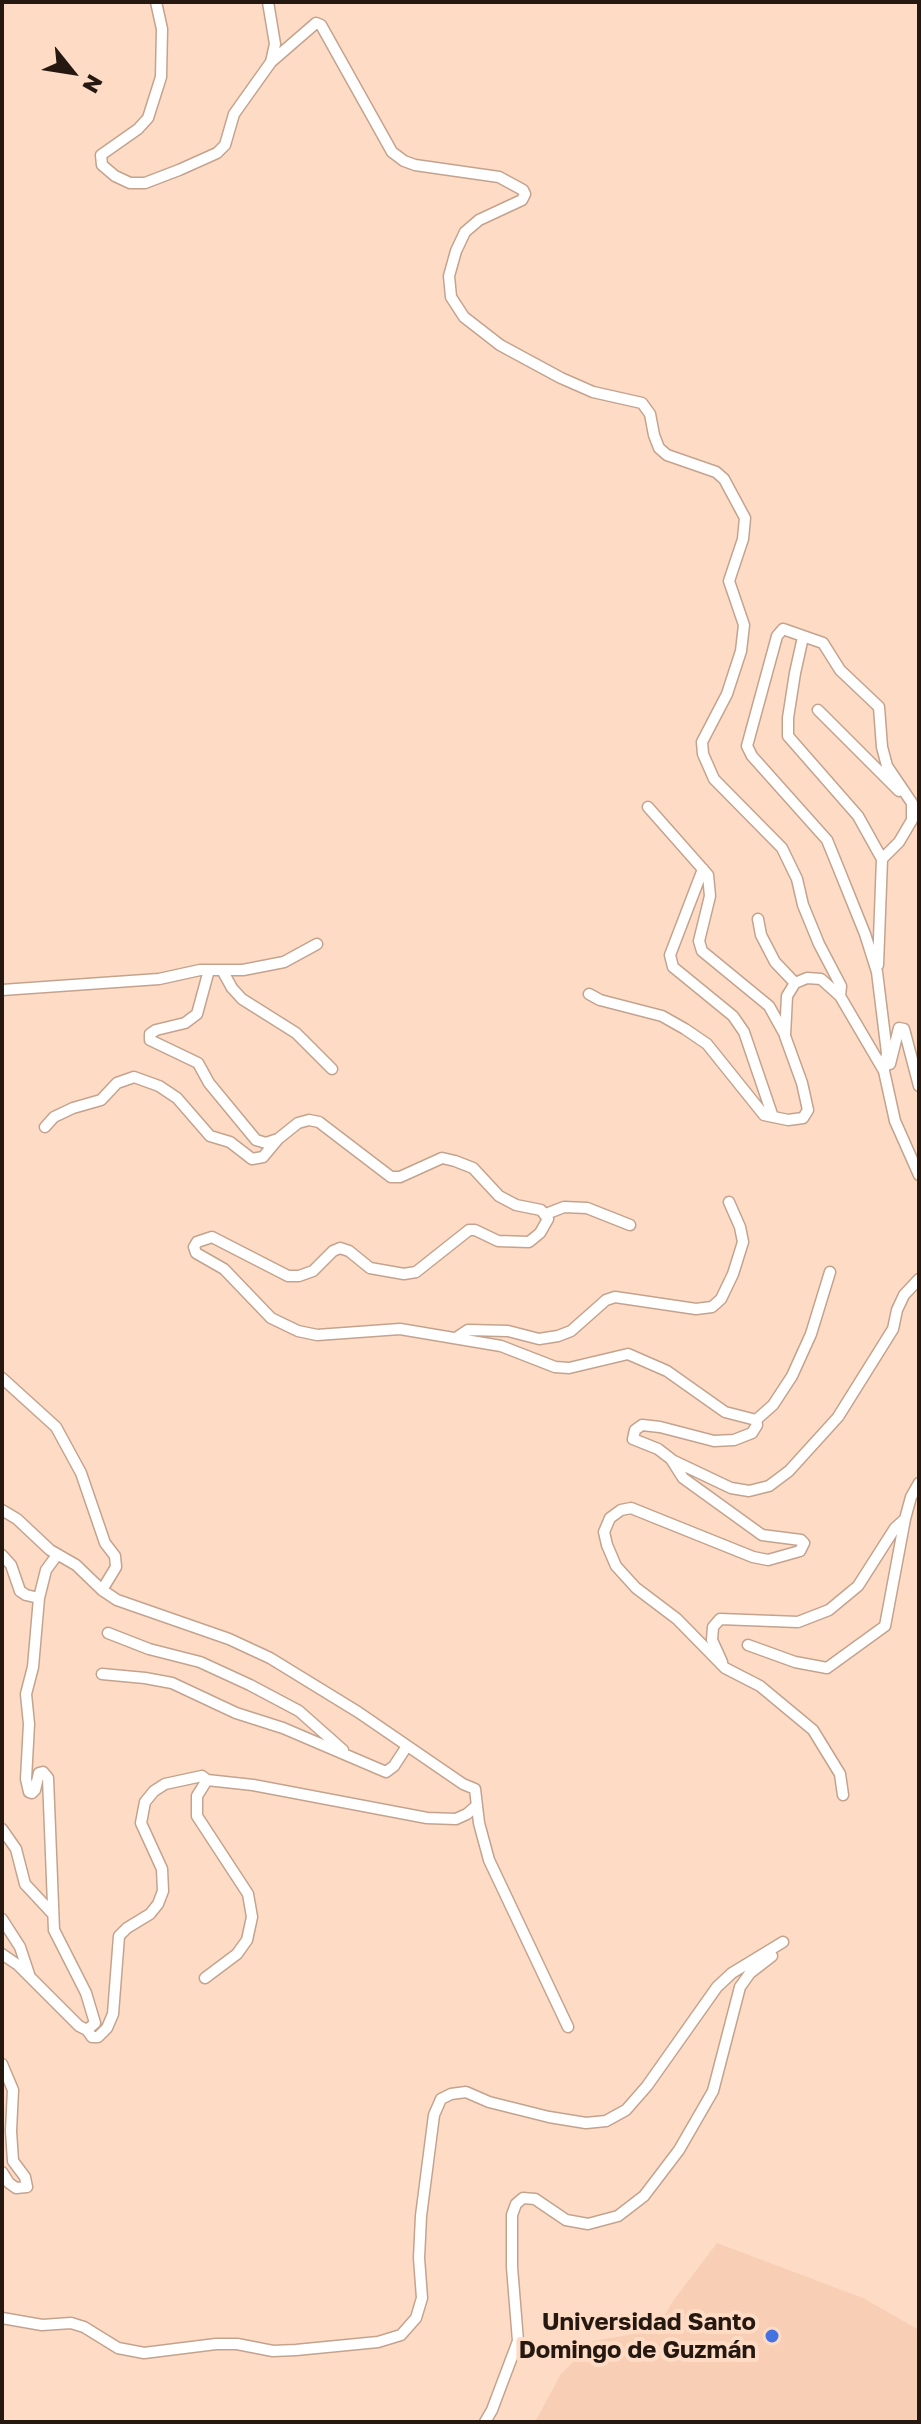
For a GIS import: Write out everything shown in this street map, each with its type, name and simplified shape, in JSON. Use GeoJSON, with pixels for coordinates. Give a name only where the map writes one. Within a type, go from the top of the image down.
{"type":"FeatureCollection","features":[{"type":"Feature","properties":{"kind":"street"},"geometry":{"type":"LineString","coordinates":[[156,2],[162,29],[161,77],[148,118],[138,129],[101,155],[102,165],[115,176],[130,183],[145,183],[217,153],[225,145],[234,114],[271,62],[316,23],[321,25],[392,152],[415,165],[499,177],[525,194],[522,200],[479,220],[465,232],[460,242],[449,276],[451,297],[464,317],[500,345],[561,378],[593,392],[642,403],[650,414],[659,448],[667,455],[716,472],[724,479],[745,518],[743,539],[729,581],[744,625],[741,651],[727,694],[702,742],[703,754],[714,779],[782,848],[797,879],[803,905],[819,944],[841,986],[840,996]]}},
{"type":"Feature","properties":{"kind":"street"},"geometry":{"type":"LineString","coordinates":[[268,2],[275,44],[271,62]]}},
{"type":"Feature","properties":{"kind":"street"},"geometry":{"type":"LineString","coordinates":[[877,972],[861,922],[827,840],[752,756],[747,746],[777,636],[783,629],[823,643],[840,670],[879,707],[882,747],[887,766],[912,803],[912,820],[899,842],[882,859]]}},
{"type":"Feature","properties":{"kind":"street"},"geometry":{"type":"LineString","coordinates":[[803,637],[788,718],[788,736],[858,816],[882,859],[877,972],[887,1053],[884,1071]]}},
{"type":"Feature","properties":{"kind":"street"},"geometry":{"type":"LineString","coordinates":[[818,710],[912,803]]}},
{"type":"Feature","properties":{"kind":"street"},"geometry":{"type":"LineString","coordinates":[[589,994],[600,1000],[662,1016],[707,1044],[764,1115],[788,1120],[803,1118],[808,1110],[785,1036],[769,1006],[702,951],[699,941],[710,896],[708,875],[648,807]]}},
{"type":"Feature","properties":{"kind":"street"},"geometry":{"type":"LineString","coordinates":[[703,869],[670,955],[673,967],[733,1016],[744,1032],[773,1117]]}},
{"type":"Feature","properties":{"kind":"street"},"geometry":{"type":"LineString","coordinates":[[758,919],[761,935],[775,962],[795,983]]}},
{"type":"Feature","properties":{"kind":"street"},"geometry":{"type":"LineString","coordinates":[[2,990],[159,979],[209,970],[243,970],[284,962],[317,944]]}},
{"type":"Feature","properties":{"kind":"street"},"geometry":{"type":"LineString","coordinates":[[209,970],[197,1014],[185,1023],[156,1030],[150,1034],[150,1040],[198,1063],[209,1083],[256,1140],[266,1143],[278,1139]]}},
{"type":"Feature","properties":{"kind":"street"},"geometry":{"type":"LineString","coordinates":[[222,970],[242,999],[296,1033],[332,1069]]}},
{"type":"Feature","properties":{"kind":"street"},"geometry":{"type":"LineString","coordinates":[[785,1036],[787,996],[795,983],[807,978],[821,979],[840,996],[884,1071],[895,1121],[919,1175]]}},
{"type":"Feature","properties":{"kind":"street"},"geometry":{"type":"LineString","coordinates":[[884,1071],[893,1061],[899,1028],[904,1029],[919,1086]]}},
{"type":"Feature","properties":{"kind":"street"},"geometry":{"type":"LineString","coordinates":[[45,1127],[54,1117],[101,1100],[117,1083],[134,1077],[159,1086],[177,1098],[210,1136],[230,1142],[252,1159],[263,1157],[278,1139],[298,1123],[309,1120],[319,1122],[391,1177],[400,1177],[442,1158],[473,1168],[499,1196],[546,1214],[548,1219],[540,1233],[529,1242],[498,1241],[469,1230],[416,1272],[404,1274],[370,1268],[349,1251],[340,1248],[313,1271],[288,1276],[212,1237],[197,1242],[194,1247],[196,1253],[224,1269],[271,1318],[298,1331],[317,1335],[400,1329],[501,1346],[555,1367],[569,1368],[628,1354],[667,1371],[725,1412],[756,1420]]}},
{"type":"Feature","properties":{"kind":"street"},"geometry":{"type":"LineString","coordinates":[[456,1338],[468,1330],[508,1331],[539,1339],[558,1336],[571,1331],[606,1300],[615,1297],[696,1309],[712,1307],[721,1299],[733,1274],[743,1242],[729,1202]]}},
{"type":"Feature","properties":{"kind":"street"},"geometry":{"type":"LineString","coordinates":[[546,1214],[564,1207],[587,1208],[630,1225]]}},
{"type":"Feature","properties":{"kind":"street"},"geometry":{"type":"LineString","coordinates":[[756,1420],[773,1405],[792,1376],[811,1334],[830,1272]]}},
{"type":"Feature","properties":{"kind":"street"},"geometry":{"type":"LineString","coordinates":[[756,1420],[757,1425],[752,1433],[734,1440],[714,1441],[642,1425],[635,1430],[633,1439],[731,1488],[749,1491],[769,1486],[789,1471],[838,1417],[893,1329],[904,1295],[919,1279]]}},
{"type":"Feature","properties":{"kind":"street"},"geometry":{"type":"LineString","coordinates":[[2,1378],[56,1427],[81,1473],[105,1543],[115,1556],[116,1567],[102,1590]]}},
{"type":"Feature","properties":{"kind":"street"},"geometry":{"type":"LineString","coordinates":[[671,1459],[683,1478],[762,1535],[801,1540],[804,1543],[800,1551],[768,1560],[753,1557],[631,1508],[621,1510],[610,1518],[604,1532],[616,1566],[636,1588],[677,1619],[725,1668],[760,1686],[813,1730],[840,1774],[843,1795]]}},
{"type":"Feature","properties":{"kind":"street"},"geometry":{"type":"LineString","coordinates":[[748,1645],[795,1662],[827,1668],[885,1626],[905,1519],[919,1483]]}},
{"type":"Feature","properties":{"kind":"street"},"geometry":{"type":"LineString","coordinates":[[2,1510],[117,1600],[229,1639],[270,1658],[475,1789],[483,1841],[496,1877],[568,2027]]}},
{"type":"Feature","properties":{"kind":"street"},"geometry":{"type":"LineString","coordinates":[[725,1668],[712,1640],[713,1627],[720,1619],[798,1622],[829,1610],[858,1586],[895,1528],[905,1519]]}},
{"type":"Feature","properties":{"kind":"street"},"geometry":{"type":"LineString","coordinates":[[2,1555],[11,1565],[20,1591],[39,1598]]}},
{"type":"Feature","properties":{"kind":"street"},"geometry":{"type":"LineString","coordinates":[[57,1555],[46,1570],[39,1598],[33,1667],[26,1694],[29,1724],[26,1779],[32,1793],[39,1773],[43,1772],[48,1778],[54,1930],[94,2014],[95,2023],[87,2030]]}},
{"type":"Feature","properties":{"kind":"street"},"geometry":{"type":"LineString","coordinates":[[108,1633],[137,1645],[200,1662],[250,1685],[299,1711],[350,1756]]}},
{"type":"Feature","properties":{"kind":"street"},"geometry":{"type":"LineString","coordinates":[[102,1674],[172,1683],[236,1713],[283,1728],[386,1772],[394,1766],[407,1746]]}},
{"type":"Feature","properties":{"kind":"street"},"geometry":{"type":"LineString","coordinates":[[2,1954],[18,1965],[33,1983],[95,2038],[101,2036],[113,2014],[117,1941],[127,1928],[154,1910],[163,1891],[162,1869],[141,1823],[145,1802],[165,1784],[202,1776],[207,1780],[253,1785],[427,1818],[456,1819],[476,1806]]}},
{"type":"Feature","properties":{"kind":"street"},"geometry":{"type":"LineString","coordinates":[[205,1978],[237,1954],[247,1940],[252,1917],[248,1894],[197,1816],[197,1796],[207,1780]]}},
{"type":"Feature","properties":{"kind":"street"},"geometry":{"type":"LineString","coordinates":[[2,1829],[16,1849],[25,1884],[53,1914]]}},
{"type":"Feature","properties":{"kind":"street"},"geometry":{"type":"LineString","coordinates":[[2,1919],[20,1947],[33,1983]]}},
{"type":"Feature","properties":{"kind":"street"},"geometry":{"type":"LineString","coordinates":[[2,2318],[42,2325],[71,2323],[84,2327],[118,2348],[144,2353],[216,2344],[237,2344],[273,2351],[296,2350],[378,2342],[401,2335],[416,2318],[422,2298],[419,2258],[421,2216],[434,2115],[441,2099],[466,2092],[489,2102],[549,2117],[586,2123],[606,2121],[626,2110],[647,2086],[717,1987],[732,1973],[783,1942],[778,1951],[750,1973],[740,1987],[713,2091],[679,2150],[644,2196],[618,2216],[588,2224],[566,2220],[535,2199],[523,2198],[516,2204],[512,2215],[512,2267],[518,2341],[485,2422]]}},
{"type":"Feature","properties":{"kind":"street"},"geometry":{"type":"LineString","coordinates":[[2,2064],[13,2090],[13,2161],[25,2177],[27,2187],[16,2188],[2,2172]]}},
{"type":"Feature","properties":{"kind":"shaded area","name":"Universidad Santo Domingo de Guzmán"},"geometry":{"type":"Polygon","coordinates":[[[717,2243],[863,2298],[919,2330],[919,2422],[535,2422],[561,2374],[594,2341],[656,2330],[673,2301],[717,2243]]]}},
{"type":"Feature","properties":{"kind":"place","name":"Universidad Santo Domingo de Guzmán"},"geometry":{"type":"Point","coordinates":[772,2336]}}]}
